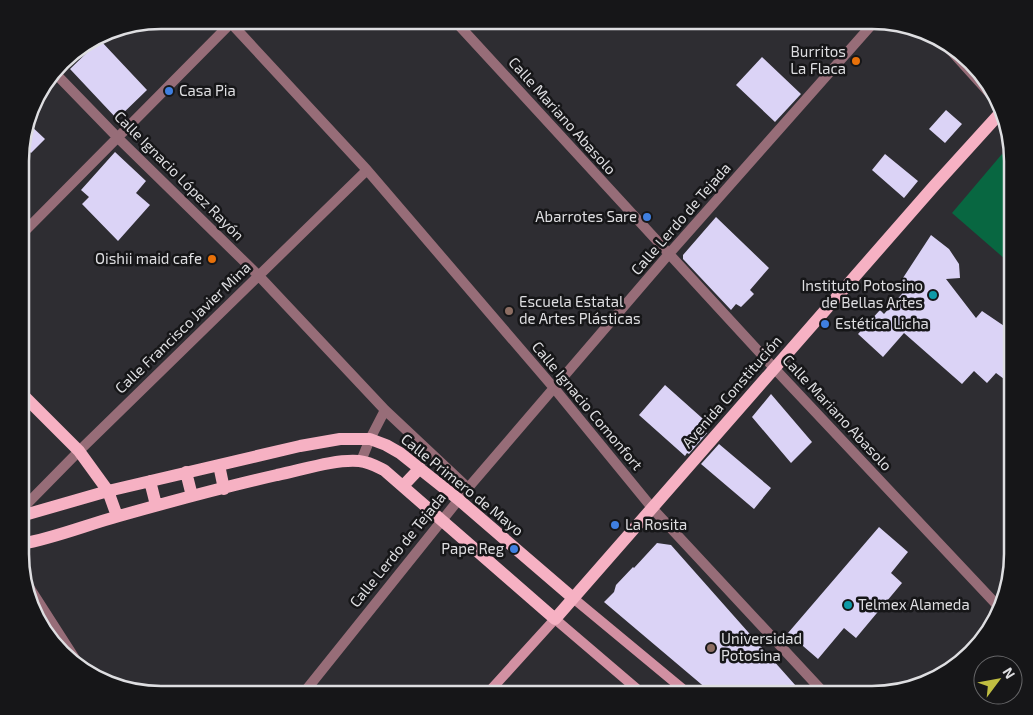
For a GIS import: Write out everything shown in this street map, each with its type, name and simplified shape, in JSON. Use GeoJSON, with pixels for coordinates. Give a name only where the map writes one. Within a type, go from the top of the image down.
{"type":"FeatureCollection","features":[{"type":"Feature","properties":{"kind":"main road","name":"Avenida Constitución"},"geometry":{"type":"LineString","coordinates":[[555,619],[997,117]]}},
{"type":"Feature","properties":{"kind":"main road"},"geometry":{"type":"LineString","coordinates":[[29,401],[79,451],[108,491],[117,516]]}},
{"type":"Feature","properties":{"kind":"main road","name":"Calle Primero de Mayo"},"geometry":{"type":"LineString","coordinates":[[29,514],[108,491],[300,446],[340,439],[370,440],[400,452],[574,598]]}},
{"type":"Feature","properties":{"kind":"main road"},"geometry":{"type":"LineString","coordinates":[[300,446],[303,469]]}},
{"type":"Feature","properties":{"kind":"main road"},"geometry":{"type":"LineString","coordinates":[[254,457],[257,480]]}},
{"type":"Feature","properties":{"kind":"main road"},"geometry":{"type":"LineString","coordinates":[[29,543],[45,540],[117,516],[257,480],[303,469],[347,461],[361,461],[371,463],[384,470],[555,619]]}},
{"type":"Feature","properties":{"kind":"main road"},"geometry":{"type":"LineString","coordinates":[[219,465],[224,489]]}},
{"type":"Feature","properties":{"kind":"main road"},"geometry":{"type":"LineString","coordinates":[[403,486],[420,468]]}},
{"type":"Feature","properties":{"kind":"main road"},"geometry":{"type":"LineString","coordinates":[[186,472],[192,496]]}},
{"type":"Feature","properties":{"kind":"main road"},"geometry":{"type":"LineString","coordinates":[[150,481],[156,506]]}},
{"type":"Feature","properties":{"kind":"street"},"geometry":{"type":"LineString","coordinates":[[29,227],[223,29]]}},
{"type":"Feature","properties":{"kind":"street","name":"Calle Ignacio Comonfort"},"geometry":{"type":"LineString","coordinates":[[238,29],[367,170],[554,388],[653,509],[818,686]]}},
{"type":"Feature","properties":{"kind":"street","name":"Calle Mariano Abasolo"},"geometry":{"type":"LineString","coordinates":[[462,29],[668,255],[995,603]]}},
{"type":"Feature","properties":{"kind":"street","name":"Calle Lerdo de Tejada"},"geometry":{"type":"LineString","coordinates":[[309,686],[458,499],[668,255],[868,29]]}},
{"type":"Feature","properties":{"kind":"street","name":"Calle Ignacio López Rayón"},"geometry":{"type":"LineString","coordinates":[[59,77],[258,276],[385,410],[468,488]]}},
{"type":"Feature","properties":{"kind":"street","name":"Calle Francisco Javier Mina"},"geometry":{"type":"LineString","coordinates":[[29,502],[367,170]]}},
{"type":"Feature","properties":{"kind":"street"},"geometry":{"type":"LineString","coordinates":[[361,461],[385,410]]}},
{"type":"Feature","properties":{"kind":"street","name":"Calle Primero de Mayo"},"geometry":{"type":"LineString","coordinates":[[574,598],[679,686]]}},
{"type":"Feature","properties":{"kind":"street"},"geometry":{"type":"LineString","coordinates":[[37,599],[70,650]]}},
{"type":"Feature","properties":{"kind":"street"},"geometry":{"type":"LineString","coordinates":[[555,619],[633,686]]}},
{"type":"Feature","properties":{"kind":"street","name":"Avenida Constitución"},"geometry":{"type":"LineString","coordinates":[[494,686],[555,619]]}},
{"type":"Feature","properties":{"kind":"green space"},"geometry":{"type":"Polygon","coordinates":[[[1002,154],[1004,156],[1004,258],[952,213],[1002,154]]]}},
{"type":"Feature","properties":{"kind":"building"},"geometry":{"type":"Polygon","coordinates":[[[102,42],[147,90],[117,119],[70,69],[93,47],[102,42]]]}},
{"type":"Feature","properties":{"kind":"building"},"geometry":{"type":"Polygon","coordinates":[[[762,57],[801,94],[775,122],[736,85],[762,57]]]}},
{"type":"Feature","properties":{"kind":"building"},"geometry":{"type":"Polygon","coordinates":[[[946,110],[962,124],[945,143],[929,129],[946,110]]]}},
{"type":"Feature","properties":{"kind":"building"},"geometry":{"type":"Polygon","coordinates":[[[33,127],[45,139],[31,153],[30,143],[33,127]]]}},
{"type":"Feature","properties":{"kind":"building"},"geometry":{"type":"Polygon","coordinates":[[[115,152],[146,181],[136,193],[150,205],[118,241],[82,204],[89,197],[81,190],[115,152]]]}},
{"type":"Feature","properties":{"kind":"building"},"geometry":{"type":"Polygon","coordinates":[[[885,154],[918,181],[904,198],[872,170],[885,154]]]}},
{"type":"Feature","properties":{"kind":"building"},"geometry":{"type":"Polygon","coordinates":[[[716,217],[769,268],[750,290],[754,294],[741,307],[736,304],[731,310],[683,259],[683,255],[716,217]]]}},
{"type":"Feature","properties":{"kind":"building"},"geometry":{"type":"Polygon","coordinates":[[[931,235],[949,249],[959,264],[960,278],[946,279],[976,318],[982,311],[1004,326],[1004,379],[996,373],[987,383],[974,371],[962,384],[904,333],[883,357],[858,334],[880,310],[884,314],[909,286],[901,281],[931,235]]]}},
{"type":"Feature","properties":{"kind":"building"},"geometry":{"type":"Polygon","coordinates":[[[665,385],[711,426],[689,454],[687,453],[685,456],[639,415],[665,385]]]}},
{"type":"Feature","properties":{"kind":"building"},"geometry":{"type":"Polygon","coordinates":[[[771,394],[812,442],[791,463],[752,417],[771,394]]]}},
{"type":"Feature","properties":{"kind":"building"},"geometry":{"type":"Polygon","coordinates":[[[719,444],[771,488],[754,509],[701,464],[719,444]]]}},
{"type":"Feature","properties":{"kind":"building","name":"Telmex Alameda"},"geometry":{"type":"Polygon","coordinates":[[[879,527],[908,552],[891,573],[902,583],[856,638],[844,628],[818,659],[788,633],[879,527]]]}},
{"type":"Feature","properties":{"kind":"building","name":"Universidad Potosina"},"geometry":{"type":"Polygon","coordinates":[[[657,543],[671,545],[796,686],[703,686],[604,602],[614,592],[616,585],[657,543]]]}},
{"type":"Feature","properties":{"kind":"place","name":"Burritos La Flaca"},"geometry":{"type":"Point","coordinates":[856,61]}},
{"type":"Feature","properties":{"kind":"place","name":"Casa Pia"},"geometry":{"type":"Point","coordinates":[169,91]}},
{"type":"Feature","properties":{"kind":"place","name":"Abarrotes Sare"},"geometry":{"type":"Point","coordinates":[647,217]}},
{"type":"Feature","properties":{"kind":"place","name":"Oishii maid cafe"},"geometry":{"type":"Point","coordinates":[212,259]}},
{"type":"Feature","properties":{"kind":"place","name":"Instituto Potosino de Bellas Artes"},"geometry":{"type":"Point","coordinates":[933,295]}},
{"type":"Feature","properties":{"kind":"place","name":"Escuela Estatal de Artes Plásticas"},"geometry":{"type":"Point","coordinates":[509,311]}},
{"type":"Feature","properties":{"kind":"place","name":"Estética Licha"},"geometry":{"type":"Point","coordinates":[825,324]}},
{"type":"Feature","properties":{"kind":"place","name":"La Rosita"},"geometry":{"type":"Point","coordinates":[615,525]}},
{"type":"Feature","properties":{"kind":"place","name":"Pape Reg"},"geometry":{"type":"Point","coordinates":[514,549]}},
{"type":"Feature","properties":{"kind":"place","name":"Telmex Alameda"},"geometry":{"type":"Point","coordinates":[848,605]}},
{"type":"Feature","properties":{"kind":"place","name":"Universidad Potosina"},"geometry":{"type":"Point","coordinates":[711,648]}}]}
